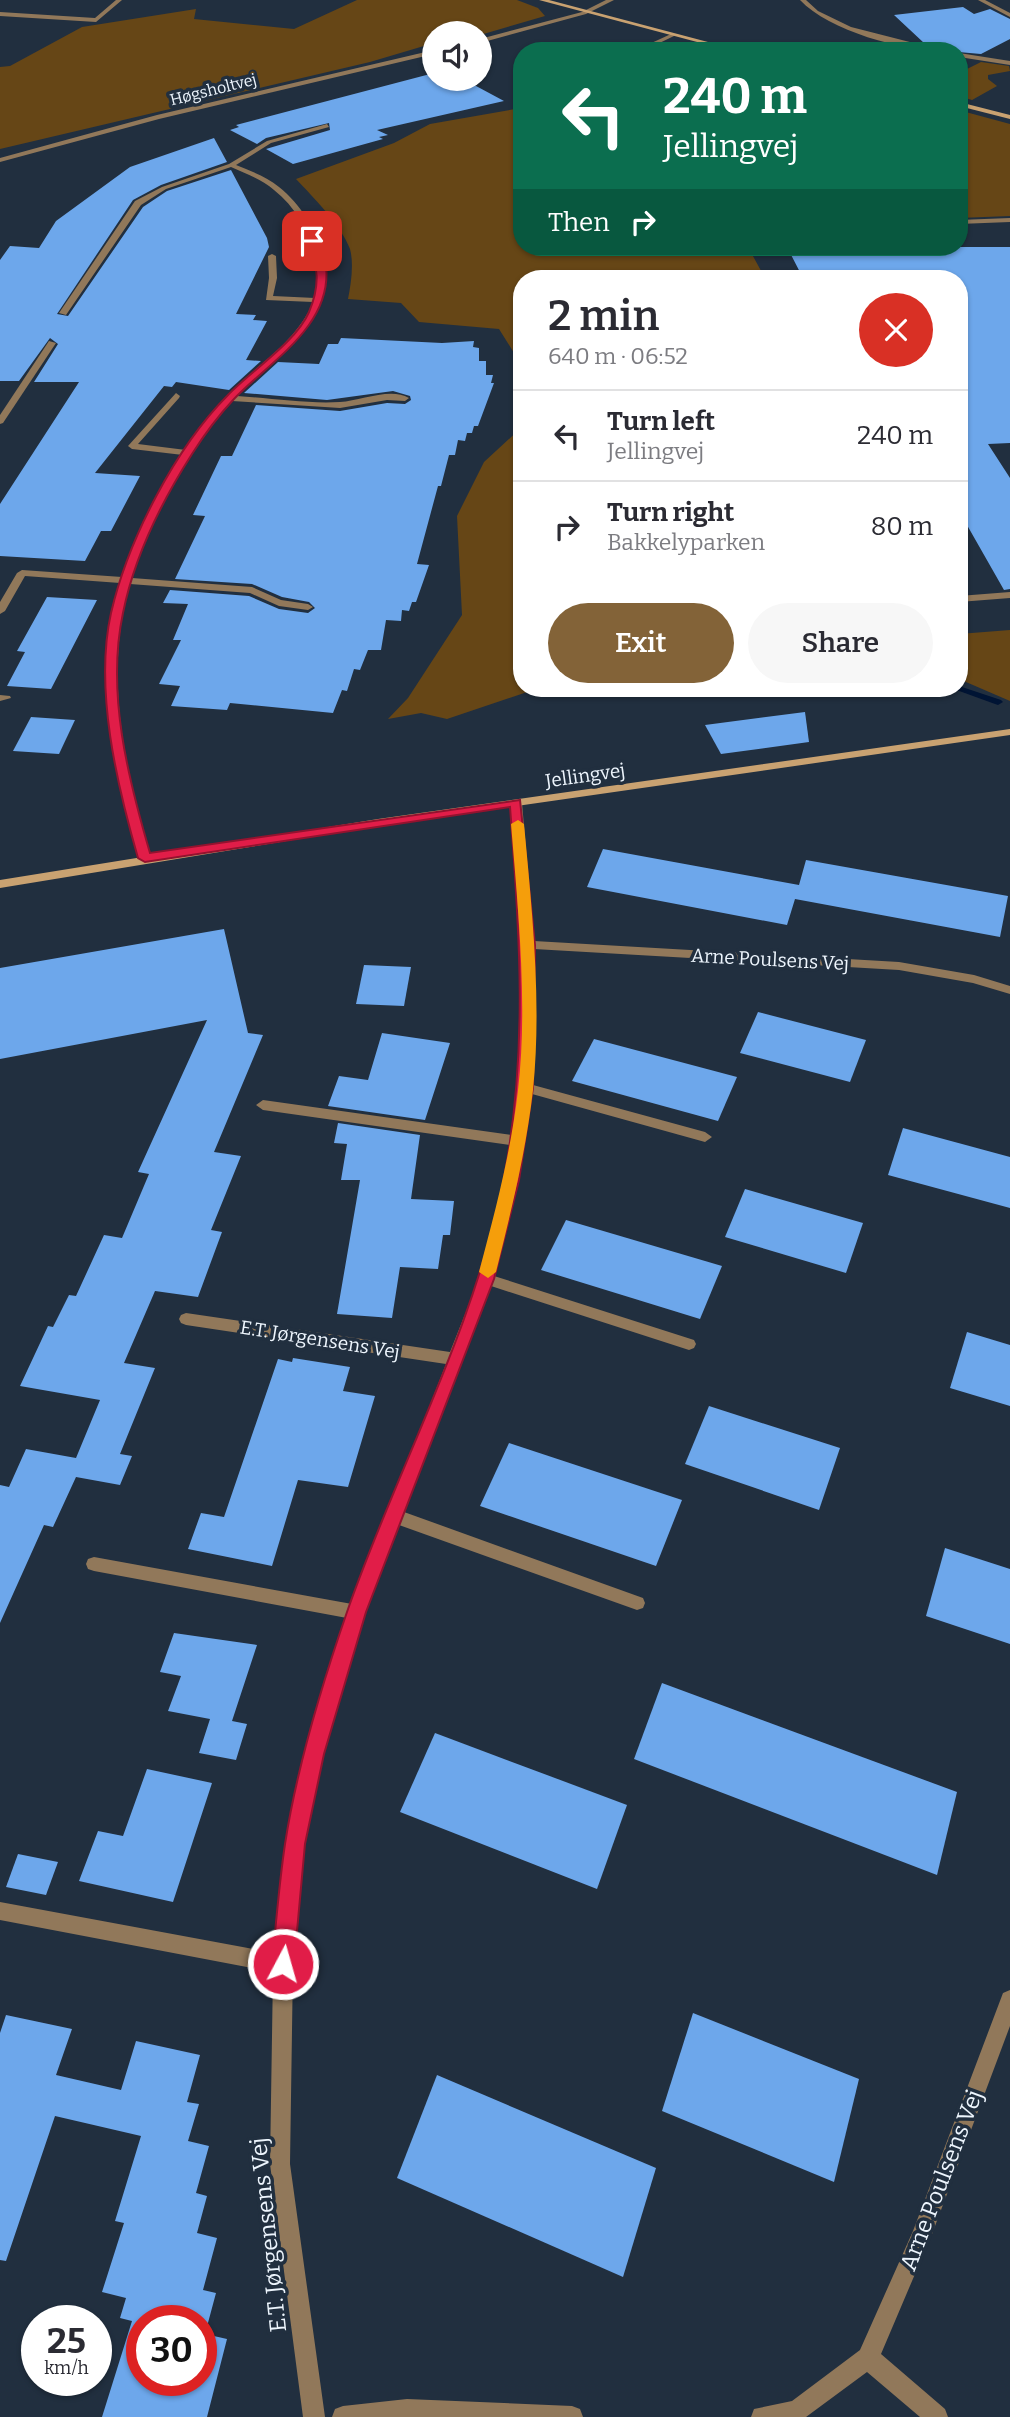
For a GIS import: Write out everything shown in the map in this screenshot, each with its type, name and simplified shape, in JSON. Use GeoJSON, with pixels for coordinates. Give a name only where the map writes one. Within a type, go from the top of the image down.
{"type":"FeatureCollection","features":[{"type":"Feature","properties":{"kind":"main road"},"geometry":{"type":"LineString","coordinates":[[542,0],[702,42]]}},
{"type":"Feature","properties":{"kind":"main road"},"geometry":{"type":"LineString","coordinates":[[968,106],[1010,117]]}},
{"type":"Feature","properties":{"kind":"main road","name":"Jellingvej"},"geometry":{"type":"LineString","coordinates":[[0,884],[145,858],[1010,732]]}},
{"type":"Feature","properties":{"kind":"street"},"geometry":{"type":"LineString","coordinates":[[0,14],[96,20],[119,0]]}},
{"type":"Feature","properties":{"kind":"street"},"geometry":{"type":"LineString","coordinates":[[492,38],[584,13],[611,0]]}},
{"type":"Feature","properties":{"kind":"street"},"geometry":{"type":"LineString","coordinates":[[803,0],[814,12],[849,28],[906,42]]}},
{"type":"Feature","properties":{"kind":"street"},"geometry":{"type":"LineString","coordinates":[[981,0],[1010,16]]}},
{"type":"Feature","properties":{"kind":"street"},"geometry":{"type":"LineString","coordinates":[[657,42],[673,35]]}},
{"type":"Feature","properties":{"kind":"street","name":"Høgsholtvej"},"geometry":{"type":"LineString","coordinates":[[0,160],[157,117],[422,55]]}},
{"type":"Feature","properties":{"kind":"street"},"geometry":{"type":"LineString","coordinates":[[968,56],[1010,63]]}},
{"type":"Feature","properties":{"kind":"street"},"geometry":{"type":"LineString","coordinates":[[63,313],[138,203],[164,188],[231,165],[269,142],[327,126]]}},
{"type":"Feature","properties":{"kind":"street"},"geometry":{"type":"LineString","coordinates":[[145,858],[125,790],[114,714],[113,651],[117,613],[126,580],[144,534],[187,453],[229,398],[294,337],[313,314],[323,280],[320,259],[295,205],[259,176],[231,165]]}},
{"type":"Feature","properties":{"kind":"street"},"geometry":{"type":"LineString","coordinates":[[968,222],[1010,220]]}},
{"type":"Feature","properties":{"kind":"street"},"geometry":{"type":"LineString","coordinates":[[272,256],[273,278],[269,298],[318,300]]}},
{"type":"Feature","properties":{"kind":"street"},"geometry":{"type":"LineString","coordinates":[[0,421],[52,343]]}},
{"type":"Feature","properties":{"kind":"street"},"geometry":{"type":"LineString","coordinates":[[176,396],[132,446],[187,453]]}},
{"type":"Feature","properties":{"kind":"street"},"geometry":{"type":"LineString","coordinates":[[229,398],[340,405],[387,397],[405,398]]}},
{"type":"Feature","properties":{"kind":"street"},"geometry":{"type":"LineString","coordinates":[[0,611],[22,573],[251,590],[279,603],[308,607]]}},
{"type":"Feature","properties":{"kind":"street"},"geometry":{"type":"LineString","coordinates":[[968,598],[1010,595]]}},
{"type":"Feature","properties":{"kind":"street","name":"E.T. Jørgensens Vej"},"geometry":{"type":"LineString","coordinates":[[314,2417],[280,2164],[283,1964],[300,1818],[314,1754],[357,1612],[486,1279],[511,1180],[526,1088],[528,945],[516,803]]}},
{"type":"Feature","properties":{"kind":"street","name":"Arne Poulsens Vej"},"geometry":{"type":"LineString","coordinates":[[528,945],[899,966],[974,979],[1010,990]]}},
{"type":"Feature","properties":{"kind":"street"},"geometry":{"type":"LineString","coordinates":[[526,1088],[705,1137]]}},
{"type":"Feature","properties":{"kind":"street"},"geometry":{"type":"LineString","coordinates":[[262,1105],[518,1141]]}},
{"type":"Feature","properties":{"kind":"street"},"geometry":{"type":"LineString","coordinates":[[486,1279],[689,1344]]}},
{"type":"Feature","properties":{"kind":"street","name":"E.T. Jørgensens Vej"},"geometry":{"type":"LineString","coordinates":[[186,1319],[455,1359]]}},
{"type":"Feature","properties":{"kind":"street"},"geometry":{"type":"LineString","coordinates":[[394,1516],[636,1604]]}},
{"type":"Feature","properties":{"kind":"street"},"geometry":{"type":"LineString","coordinates":[[94,1564],[357,1612]]}},
{"type":"Feature","properties":{"kind":"street"},"geometry":{"type":"LineString","coordinates":[[0,1912],[283,1964]]}},
{"type":"Feature","properties":{"kind":"street","name":"Arne Poulsens Vej"},"geometry":{"type":"LineString","coordinates":[[868,2358],[922,2234],[1010,2000]]}},
{"type":"Feature","properties":{"kind":"street"},"geometry":{"type":"LineString","coordinates":[[762,2417],[796,2411],[868,2358],[937,2417]]}},
{"type":"Feature","properties":{"kind":"street"},"geometry":{"type":"LineString","coordinates":[[343,2417],[407,2410],[572,2417]]}},
{"type":"Feature","properties":{"kind":"shaded area"},"geometry":{"type":"Polygon","coordinates":[[[357,0],[517,0],[538,8],[545,16],[492,31],[492,21],[422,21],[422,47],[370,62],[0,149],[0,67],[10,66],[82,27],[196,9],[194,19],[294,29],[357,0]]]}},
{"type":"Feature","properties":{"kind":"shaded area"},"geometry":{"type":"Polygon","coordinates":[[[981,62],[1009,66],[1010,71],[988,75],[988,79],[997,86],[972,100],[968,99],[968,68],[981,62]]]}},
{"type":"Feature","properties":{"kind":"shaded area"},"geometry":{"type":"Polygon","coordinates":[[[513,109],[513,256],[753,256],[761,270],[513,270],[513,351],[499,329],[419,322],[401,303],[348,299],[352,267],[350,249],[333,221],[296,179],[394,143],[430,124],[513,109]]]}},
{"type":"Feature","properties":{"kind":"shaded area"},"geometry":{"type":"Polygon","coordinates":[[[968,113],[1010,124],[1010,216],[968,218],[968,113]]]}},
{"type":"Feature","properties":{"kind":"shaded area"},"geometry":{"type":"Polygon","coordinates":[[[513,435],[513,697],[447,719],[421,713],[388,719],[408,698],[462,615],[457,516],[484,462],[513,435]]]}},
{"type":"Feature","properties":{"kind":"shaded area"},"geometry":{"type":"Polygon","coordinates":[[[1010,630],[1010,701],[968,683],[968,633],[1010,630]]]}},
{"type":"Feature","properties":{"kind":"building"},"geometry":{"type":"Polygon","coordinates":[[[963,7],[974,14],[990,9],[1010,19],[1010,39],[981,54],[968,53],[968,42],[923,42],[894,15],[963,7]]]}},
{"type":"Feature","properties":{"kind":"building"},"geometry":{"type":"Polygon","coordinates":[[[422,76],[422,91],[485,91],[504,101],[377,130],[388,135],[379,137],[383,139],[293,164],[266,149],[330,130],[329,123],[266,138],[257,144],[230,130],[239,127],[236,125],[422,76]]]}},
{"type":"Feature","properties":{"kind":"building"},"geometry":{"type":"Polygon","coordinates":[[[214,138],[227,162],[161,185],[133,200],[57,314],[68,316],[143,207],[167,191],[231,170],[267,238],[269,247],[236,314],[256,315],[253,320],[267,321],[246,360],[261,361],[229,390],[176,382],[172,387],[164,386],[95,473],[140,476],[111,531],[101,531],[85,561],[0,556],[0,504],[79,382],[34,382],[58,344],[50,338],[19,381],[0,381],[0,260],[10,246],[39,248],[56,221],[130,167],[214,138]]]}},
{"type":"Feature","properties":{"kind":"building"},"geometry":{"type":"Polygon","coordinates":[[[968,247],[1010,247],[1010,443],[988,444],[1010,478],[1010,589],[1004,590],[968,527],[968,270],[799,270],[792,256],[968,256],[968,247]]]}},
{"type":"Feature","properties":{"kind":"building"},"geometry":{"type":"Polygon","coordinates":[[[341,338],[442,343],[474,341],[473,347],[479,348],[479,361],[486,361],[486,375],[493,375],[491,383],[494,383],[478,426],[474,426],[472,433],[467,433],[465,441],[458,440],[455,455],[449,455],[441,486],[438,486],[417,564],[429,565],[416,602],[412,602],[409,611],[402,610],[401,621],[386,620],[381,650],[368,650],[360,670],[354,669],[347,691],[342,690],[333,713],[230,703],[227,710],[171,706],[180,686],[159,684],[181,640],[173,640],[188,604],[163,603],[170,590],[249,596],[279,609],[308,613],[315,608],[309,602],[282,597],[252,584],[175,579],[205,516],[193,515],[221,456],[232,456],[256,405],[340,411],[387,403],[405,404],[411,400],[410,396],[393,391],[327,400],[244,393],[278,362],[319,364],[328,344],[338,344],[341,338]]]}},
{"type":"Feature","properties":{"kind":"building"},"geometry":{"type":"Polygon","coordinates":[[[47,597],[97,600],[51,689],[7,686],[25,652],[17,651],[47,597]]]}},
{"type":"Feature","properties":{"kind":"building"},"geometry":{"type":"Polygon","coordinates":[[[805,712],[809,742],[721,754],[705,725],[805,712]]]}},
{"type":"Feature","properties":{"kind":"building"},"geometry":{"type":"Polygon","coordinates":[[[31,717],[75,720],[59,754],[13,751],[31,717]]]}},
{"type":"Feature","properties":{"kind":"building"},"geometry":{"type":"Polygon","coordinates":[[[603,849],[799,885],[806,860],[1008,896],[1000,937],[795,899],[787,925],[587,887],[603,849]]]}},
{"type":"Feature","properties":{"kind":"building"},"geometry":{"type":"Polygon","coordinates":[[[224,929],[248,1033],[263,1035],[214,1152],[241,1156],[211,1230],[222,1232],[198,1297],[155,1291],[124,1363],[155,1368],[120,1454],[132,1456],[120,1485],[76,1477],[53,1527],[44,1525],[0,1623],[0,1485],[9,1487],[26,1449],[76,1458],[100,1400],[20,1386],[48,1326],[53,1327],[69,1295],[76,1296],[104,1235],[122,1238],[149,1174],[138,1172],[207,1020],[0,1059],[0,968],[224,929]]]}},
{"type":"Feature","properties":{"kind":"building"},"geometry":{"type":"Polygon","coordinates":[[[364,965],[411,967],[404,1006],[356,1004],[364,965]]]}},
{"type":"Feature","properties":{"kind":"building"},"geometry":{"type":"Polygon","coordinates":[[[758,1012],[866,1040],[850,1082],[740,1053],[758,1012]]]}},
{"type":"Feature","properties":{"kind":"building"},"geometry":{"type":"Polygon","coordinates":[[[382,1033],[450,1043],[425,1120],[328,1106],[339,1076],[368,1080],[382,1033]]]}},
{"type":"Feature","properties":{"kind":"building"},"geometry":{"type":"Polygon","coordinates":[[[594,1039],[737,1077],[718,1121],[572,1081],[594,1039]]]}},
{"type":"Feature","properties":{"kind":"building"},"geometry":{"type":"Polygon","coordinates":[[[338,1123],[420,1135],[411,1199],[454,1201],[450,1235],[443,1235],[438,1269],[400,1267],[392,1318],[337,1314],[360,1180],[341,1180],[347,1144],[334,1143],[338,1123]]]}},
{"type":"Feature","properties":{"kind":"building"},"geometry":{"type":"Polygon","coordinates":[[[903,1128],[1010,1157],[1010,1208],[888,1175],[903,1128]]]}},
{"type":"Feature","properties":{"kind":"building"},"geometry":{"type":"Polygon","coordinates":[[[745,1189],[863,1223],[846,1273],[725,1237],[745,1189]]]}},
{"type":"Feature","properties":{"kind":"building"},"geometry":{"type":"Polygon","coordinates":[[[566,1220],[722,1266],[700,1319],[541,1270],[566,1220]]]}},
{"type":"Feature","properties":{"kind":"building"},"geometry":{"type":"Polygon","coordinates":[[[967,1332],[1010,1345],[1010,1406],[950,1388],[967,1332]]]}},
{"type":"Feature","properties":{"kind":"building"},"geometry":{"type":"Polygon","coordinates":[[[293,1358],[350,1367],[343,1391],[375,1396],[348,1487],[298,1480],[272,1566],[188,1549],[201,1513],[224,1517],[278,1359],[292,1362],[293,1358]]]}},
{"type":"Feature","properties":{"kind":"building"},"geometry":{"type":"Polygon","coordinates":[[[709,1406],[840,1448],[819,1510],[685,1464],[709,1406]]]}},
{"type":"Feature","properties":{"kind":"building"},"geometry":{"type":"Polygon","coordinates":[[[509,1443],[682,1500],[656,1566],[480,1506],[509,1443]]]}},
{"type":"Feature","properties":{"kind":"building"},"geometry":{"type":"Polygon","coordinates":[[[945,1548],[1010,1569],[1010,1644],[926,1616],[945,1548]]]}},
{"type":"Feature","properties":{"kind":"building"},"geometry":{"type":"Polygon","coordinates":[[[174,1633],[257,1645],[232,1721],[247,1724],[236,1760],[199,1753],[210,1719],[168,1711],[181,1676],[160,1672],[174,1633]]]}},
{"type":"Feature","properties":{"kind":"building"},"geometry":{"type":"Polygon","coordinates":[[[662,1683],[957,1792],[937,1875],[634,1759],[662,1683]]]}},
{"type":"Feature","properties":{"kind":"building"},"geometry":{"type":"Polygon","coordinates":[[[435,1733],[627,1805],[597,1889],[400,1812],[435,1733]]]}},
{"type":"Feature","properties":{"kind":"building"},"geometry":{"type":"Polygon","coordinates":[[[147,1769],[212,1783],[173,1902],[79,1881],[98,1831],[123,1836],[147,1769]]]}},
{"type":"Feature","properties":{"kind":"building"},"geometry":{"type":"Polygon","coordinates":[[[18,1854],[58,1862],[46,1895],[6,1887],[18,1854]]]}},
{"type":"Feature","properties":{"kind":"building"},"geometry":{"type":"Polygon","coordinates":[[[693,2013],[859,2079],[834,2182],[662,2111],[693,2013]]]}},
{"type":"Feature","properties":{"kind":"building"},"geometry":{"type":"Polygon","coordinates":[[[6,2015],[72,2029],[56,2075],[121,2090],[136,2041],[200,2055],[187,2102],[199,2104],[188,2141],[209,2146],[196,2193],[207,2196],[197,2233],[217,2238],[203,2290],[216,2293],[213,2305],[126,2305],[126,2320],[120,2318],[126,2298],[102,2292],[124,2223],[115,2221],[141,2136],[55,2116],[6,2261],[0,2260],[0,2033],[6,2015]]]}},
{"type":"Feature","properties":{"kind":"building"},"geometry":{"type":"Polygon","coordinates":[[[437,2075],[656,2168],[623,2277],[397,2178],[437,2075]]]}},
{"type":"Feature","properties":{"kind":"building"},"geometry":{"type":"Polygon","coordinates":[[[217,2337],[227,2339],[217,2378],[217,2337]]]}},
{"type":"Feature","properties":{"kind":"building"},"geometry":{"type":"Polygon","coordinates":[[[126,2340],[126,2396],[212,2396],[207,2417],[102,2417],[109,2396],[112,2396],[112,2385],[126,2340]]]}},
{"type":"Feature","properties":{"kind":"waterway"},"geometry":{"type":"LineString","coordinates":[[968,692],[998,702]]}},
{"type":"Feature","properties":{"kind":"slow traffic"},"geometry":{"type":"LineString","coordinates":[[488,1272],[511,1180],[526,1088],[528,945],[518,824]]}},
{"type":"Feature","properties":{"kind":"route"},"geometry":{"type":"LineString","coordinates":[[283,1964],[295,1844],[314,1754],[357,1612],[486,1279],[511,1180],[526,1088],[528,945],[516,803],[145,858],[125,790],[114,714],[113,651],[117,613],[126,580],[144,534],[187,453],[229,398],[294,337],[313,314],[323,280],[320,259],[312,241]]}}]}
